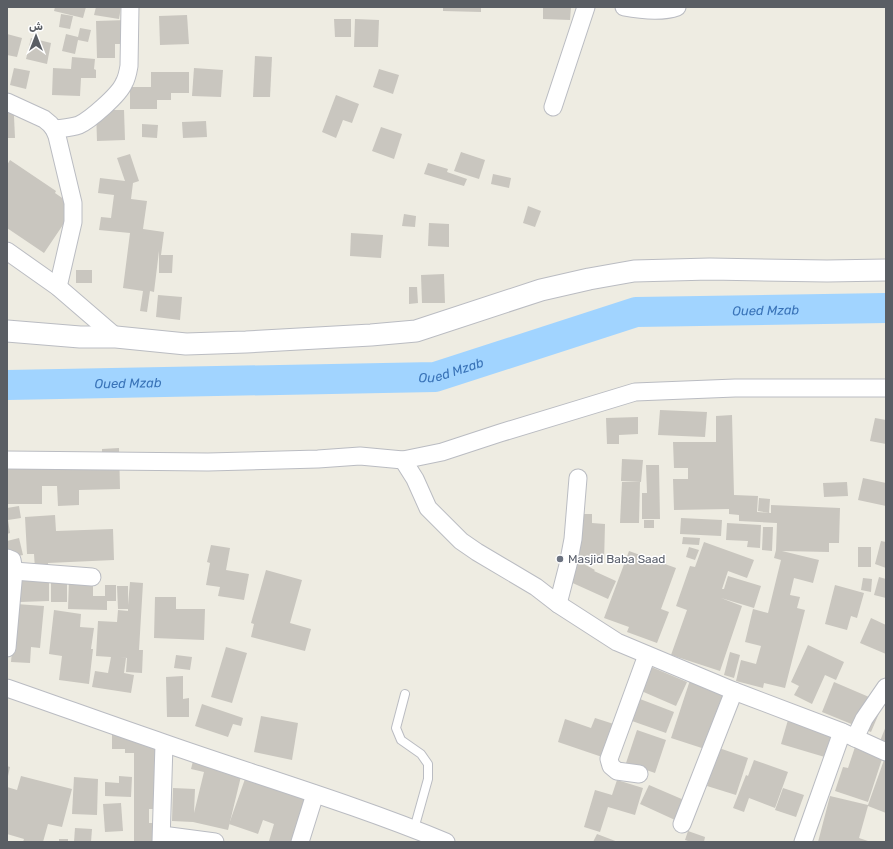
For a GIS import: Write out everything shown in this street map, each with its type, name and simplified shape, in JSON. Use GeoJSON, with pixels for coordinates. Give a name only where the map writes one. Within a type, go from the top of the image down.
{"type":"FeatureCollection","features":[{"type":"Feature","properties":{"kind":"street"},"geometry":{"type":"LineString","coordinates":[[54,129],[80,124],[102,108],[121,90],[125,83],[130,66],[130,7]]}},
{"type":"Feature","properties":{"kind":"street"},"geometry":{"type":"LineString","coordinates":[[553,107],[586,7]]}},
{"type":"Feature","properties":{"kind":"street"},"geometry":{"type":"LineString","coordinates":[[624,7],[653,11],[673,9],[677,7]]}},
{"type":"Feature","properties":{"kind":"street"},"geometry":{"type":"LineString","coordinates":[[7,102],[44,119],[54,129],[59,143],[74,212],[58,287]]}},
{"type":"Feature","properties":{"kind":"street"},"geometry":{"type":"LineString","coordinates":[[7,251],[58,287],[116,338]]}},
{"type":"Feature","properties":{"kind":"street"},"geometry":{"type":"LineString","coordinates":[[7,331],[186,344],[254,342],[371,335],[416,331],[541,290],[634,271],[710,269],[827,271],[886,270]]}},
{"type":"Feature","properties":{"kind":"street"},"geometry":{"type":"LineString","coordinates":[[7,460],[208,462],[360,456],[403,460],[442,452],[635,392],[735,388],[886,388]]}},
{"type":"Feature","properties":{"kind":"street"},"geometry":{"type":"LineString","coordinates":[[403,460],[415,479],[428,508],[461,541],[477,552],[536,586],[558,604],[617,642],[848,735],[886,752]]}},
{"type":"Feature","properties":{"kind":"street"},"geometry":{"type":"LineString","coordinates":[[558,604],[573,538],[578,478]]}},
{"type":"Feature","properties":{"kind":"street"},"geometry":{"type":"LineString","coordinates":[[7,648],[11,565],[92,577]]}},
{"type":"Feature","properties":{"kind":"street"},"geometry":{"type":"LineString","coordinates":[[639,774],[617,771],[611,766],[609,759],[647,655]]}},
{"type":"Feature","properties":{"kind":"street"},"geometry":{"type":"LineString","coordinates":[[803,842],[848,735],[864,719],[886,687]]}},
{"type":"Feature","properties":{"kind":"street"},"geometry":{"type":"LineString","coordinates":[[7,688],[164,744],[414,829],[446,842]]}},
{"type":"Feature","properties":{"kind":"street"},"geometry":{"type":"LineString","coordinates":[[682,824],[734,690]]}},
{"type":"Feature","properties":{"kind":"street"},"geometry":{"type":"LineString","coordinates":[[164,744],[162,839],[215,842]]}},
{"type":"Feature","properties":{"kind":"street"},"geometry":{"type":"LineString","coordinates":[[300,842],[314,794]]}},
{"type":"Feature","properties":{"kind":"lane"},"geometry":{"type":"LineString","coordinates":[[405,694],[396,728],[401,740],[421,754],[428,764],[428,779],[414,829]]}},
{"type":"Feature","properties":{"kind":"building"},"geometry":{"type":"Polygon","coordinates":[[[55,7],[86,7],[83,18],[54,11],[55,7]]]}},
{"type":"Feature","properties":{"kind":"building"},"geometry":{"type":"Polygon","coordinates":[[[96,7],[121,7],[119,19],[94,15],[96,7]]]}},
{"type":"Feature","properties":{"kind":"building"},"geometry":{"type":"Polygon","coordinates":[[[443,7],[481,7],[481,12],[443,11],[443,7]]]}},
{"type":"Feature","properties":{"kind":"building"},"geometry":{"type":"Polygon","coordinates":[[[543,7],[571,7],[570,20],[543,19],[543,7]]]}},
{"type":"Feature","properties":{"kind":"building"},"geometry":{"type":"Polygon","coordinates":[[[61,14],[73,16],[70,29],[59,27],[61,14]]]}},
{"type":"Feature","properties":{"kind":"building"},"geometry":{"type":"Polygon","coordinates":[[[187,15],[189,44],[160,45],[159,16],[187,15]]]}},
{"type":"Feature","properties":{"kind":"building"},"geometry":{"type":"Polygon","coordinates":[[[334,19],[351,19],[351,37],[335,37],[334,19]]]}},
{"type":"Feature","properties":{"kind":"building"},"geometry":{"type":"Polygon","coordinates":[[[355,19],[379,20],[378,47],[354,47],[355,19]]]}},
{"type":"Feature","properties":{"kind":"building"},"geometry":{"type":"Polygon","coordinates":[[[127,20],[128,44],[115,44],[115,58],[97,58],[96,21],[127,20]]]}},
{"type":"Feature","properties":{"kind":"building"},"geometry":{"type":"Polygon","coordinates":[[[80,28],[91,30],[88,42],[78,40],[75,54],[62,51],[66,34],[78,37],[80,28]]]}},
{"type":"Feature","properties":{"kind":"building"},"geometry":{"type":"Polygon","coordinates":[[[7,34],[22,38],[17,57],[7,55],[7,34]]]}},
{"type":"Feature","properties":{"kind":"building"},"geometry":{"type":"Polygon","coordinates":[[[31,38],[51,43],[47,64],[26,59],[31,38]]]}},
{"type":"Feature","properties":{"kind":"building"},"geometry":{"type":"Polygon","coordinates":[[[255,56],[272,57],[270,97],[253,97],[255,56]]]}},
{"type":"Feature","properties":{"kind":"building"},"geometry":{"type":"Polygon","coordinates":[[[72,57],[95,59],[94,69],[96,70],[96,78],[81,78],[80,96],[52,95],[53,68],[71,69],[72,57]]]}},
{"type":"Feature","properties":{"kind":"building"},"geometry":{"type":"Polygon","coordinates":[[[14,68],[30,71],[26,89],[10,85],[14,68]]]}},
{"type":"Feature","properties":{"kind":"building"},"geometry":{"type":"Polygon","coordinates":[[[194,68],[223,70],[221,97],[192,96],[194,68]]]}},
{"type":"Feature","properties":{"kind":"building"},"geometry":{"type":"Polygon","coordinates":[[[379,69],[399,75],[393,94],[373,87],[379,69]]]}},
{"type":"Feature","properties":{"kind":"building"},"geometry":{"type":"Polygon","coordinates":[[[151,72],[189,72],[189,93],[171,93],[171,100],[157,100],[157,109],[130,109],[130,87],[151,87],[151,72]]]}},
{"type":"Feature","properties":{"kind":"building"},"geometry":{"type":"Polygon","coordinates":[[[7,95],[13,95],[15,138],[7,138],[7,95]]]}},
{"type":"Feature","properties":{"kind":"building"},"geometry":{"type":"Polygon","coordinates":[[[336,95],[359,104],[352,123],[343,120],[336,138],[322,132],[336,95]]]}},
{"type":"Feature","properties":{"kind":"building"},"geometry":{"type":"Polygon","coordinates":[[[96,110],[124,110],[125,140],[97,141],[96,110]]]}},
{"type":"Feature","properties":{"kind":"building"},"geometry":{"type":"Polygon","coordinates":[[[206,121],[207,137],[183,138],[182,122],[206,121]]]}},
{"type":"Feature","properties":{"kind":"building"},"geometry":{"type":"Polygon","coordinates":[[[142,124],[158,125],[157,138],[142,137],[142,124]]]}},
{"type":"Feature","properties":{"kind":"building"},"geometry":{"type":"Polygon","coordinates":[[[381,127],[402,134],[394,159],[372,151],[381,127]]]}},
{"type":"Feature","properties":{"kind":"building"},"geometry":{"type":"Polygon","coordinates":[[[461,152],[485,160],[479,179],[454,171],[461,152]]]}},
{"type":"Feature","properties":{"kind":"building"},"geometry":{"type":"Polygon","coordinates":[[[130,154],[139,181],[133,183],[131,199],[147,201],[143,229],[164,232],[161,255],[173,255],[172,273],[159,273],[159,251],[154,292],[150,291],[147,312],[140,311],[143,291],[123,288],[130,233],[99,230],[101,217],[111,218],[114,195],[98,193],[100,178],[125,181],[117,158],[130,154]]]}},
{"type":"Feature","properties":{"kind":"building"},"geometry":{"type":"Polygon","coordinates":[[[10,160],[56,191],[55,193],[75,207],[44,253],[7,228],[7,165],[10,160]]]}},
{"type":"Feature","properties":{"kind":"building"},"geometry":{"type":"Polygon","coordinates":[[[428,163],[448,169],[447,172],[467,179],[464,186],[424,174],[428,163]]]}},
{"type":"Feature","properties":{"kind":"building"},"geometry":{"type":"Polygon","coordinates":[[[493,174],[511,178],[509,188],[491,184],[493,174]]]}},
{"type":"Feature","properties":{"kind":"building"},"geometry":{"type":"Polygon","coordinates":[[[528,206],[541,211],[535,227],[523,223],[528,206]]]}},
{"type":"Feature","properties":{"kind":"building"},"geometry":{"type":"Polygon","coordinates":[[[404,214],[416,216],[415,227],[402,226],[404,214]]]}},
{"type":"Feature","properties":{"kind":"building"},"geometry":{"type":"Polygon","coordinates":[[[429,223],[449,224],[449,247],[428,246],[429,223]]]}},
{"type":"Feature","properties":{"kind":"building"},"geometry":{"type":"Polygon","coordinates":[[[351,233],[383,235],[381,258],[350,256],[351,233]]]}},
{"type":"Feature","properties":{"kind":"building"},"geometry":{"type":"Polygon","coordinates":[[[76,270],[92,270],[92,283],[76,283],[76,270]]]}},
{"type":"Feature","properties":{"kind":"building"},"geometry":{"type":"Polygon","coordinates":[[[444,274],[445,303],[422,303],[421,275],[444,274]]]}},
{"type":"Feature","properties":{"kind":"building"},"geometry":{"type":"Polygon","coordinates":[[[409,287],[417,287],[418,303],[409,304],[409,287]]]}},
{"type":"Feature","properties":{"kind":"building"},"geometry":{"type":"Polygon","coordinates":[[[158,295],[182,297],[180,320],[156,317],[158,295]]]}},
{"type":"Feature","properties":{"kind":"building"},"geometry":{"type":"Polygon","coordinates":[[[660,410],[707,412],[705,437],[658,435],[660,410]]]}},
{"type":"Feature","properties":{"kind":"building"},"geometry":{"type":"Polygon","coordinates":[[[732,415],[734,495],[758,496],[757,512],[771,513],[771,505],[840,508],[839,543],[829,543],[829,552],[782,551],[819,560],[813,583],[794,578],[790,595],[800,597],[797,608],[805,610],[785,688],[764,683],[763,688],[736,681],[741,660],[756,664],[761,646],[745,642],[753,609],[768,613],[781,560],[774,558],[776,550],[777,523],[739,521],[739,515],[729,514],[729,509],[674,510],[673,479],[688,479],[688,468],[674,468],[673,442],[716,442],[716,416],[732,415]]]}},
{"type":"Feature","properties":{"kind":"building"},"geometry":{"type":"Polygon","coordinates":[[[638,417],[638,434],[619,435],[619,444],[607,444],[606,418],[638,417]]]}},
{"type":"Feature","properties":{"kind":"building"},"geometry":{"type":"Polygon","coordinates":[[[875,418],[886,420],[886,444],[870,441],[875,418]]]}},
{"type":"Feature","properties":{"kind":"building"},"geometry":{"type":"Polygon","coordinates":[[[119,448],[120,489],[79,490],[79,505],[58,506],[57,486],[42,486],[42,504],[7,504],[7,461],[102,454],[102,449],[119,448]]]}},
{"type":"Feature","properties":{"kind":"building"},"geometry":{"type":"Polygon","coordinates":[[[622,459],[643,460],[641,482],[621,481],[622,459]]]}},
{"type":"Feature","properties":{"kind":"building"},"geometry":{"type":"Polygon","coordinates":[[[646,465],[659,465],[660,519],[642,519],[642,493],[647,493],[646,465]]]}},
{"type":"Feature","properties":{"kind":"building"},"geometry":{"type":"Polygon","coordinates":[[[863,478],[886,483],[886,506],[858,500],[863,478]]]}},
{"type":"Feature","properties":{"kind":"building"},"geometry":{"type":"Polygon","coordinates":[[[622,482],[640,482],[639,523],[620,523],[622,482]]]}},
{"type":"Feature","properties":{"kind":"building"},"geometry":{"type":"Polygon","coordinates":[[[847,482],[848,496],[824,497],[823,483],[847,482]]]}},
{"type":"Feature","properties":{"kind":"building"},"geometry":{"type":"Polygon","coordinates":[[[759,498],[770,499],[769,513],[758,511],[759,498]]]}},
{"type":"Feature","properties":{"kind":"building"},"geometry":{"type":"Polygon","coordinates":[[[19,506],[21,518],[8,520],[10,533],[7,534],[7,508],[19,506]]]}},
{"type":"Feature","properties":{"kind":"building"},"geometry":{"type":"Polygon","coordinates":[[[579,514],[592,514],[592,523],[605,524],[604,563],[580,562],[595,570],[594,571],[616,581],[608,599],[566,580],[579,514]]]}},
{"type":"Feature","properties":{"kind":"building"},"geometry":{"type":"Polygon","coordinates":[[[55,515],[56,531],[113,529],[114,560],[48,563],[48,568],[35,569],[34,554],[27,554],[25,517],[55,515]]]}},
{"type":"Feature","properties":{"kind":"building"},"geometry":{"type":"Polygon","coordinates":[[[681,518],[722,520],[721,536],[680,534],[681,518]]]}},
{"type":"Feature","properties":{"kind":"building"},"geometry":{"type":"Polygon","coordinates":[[[644,520],[654,520],[654,528],[644,528],[644,520]]]}},
{"type":"Feature","properties":{"kind":"building"},"geometry":{"type":"Polygon","coordinates":[[[727,523],[761,525],[760,548],[747,547],[748,541],[726,540],[727,523]]]}},
{"type":"Feature","properties":{"kind":"building"},"geometry":{"type":"Polygon","coordinates":[[[763,527],[773,527],[772,551],[762,550],[763,527]]]}},
{"type":"Feature","properties":{"kind":"building"},"geometry":{"type":"Polygon","coordinates":[[[683,537],[700,538],[699,545],[682,544],[683,537]]]}},
{"type":"Feature","properties":{"kind":"building"},"geometry":{"type":"Polygon","coordinates":[[[19,538],[23,555],[7,558],[7,541],[19,538]]]}},
{"type":"Feature","properties":{"kind":"building"},"geometry":{"type":"Polygon","coordinates":[[[881,541],[886,542],[886,568],[875,564],[881,541]]]}},
{"type":"Feature","properties":{"kind":"building"},"geometry":{"type":"Polygon","coordinates":[[[704,542],[754,560],[747,578],[728,571],[722,589],[724,589],[728,576],[761,586],[754,608],[721,598],[742,606],[720,671],[671,655],[687,610],[676,606],[690,566],[695,567],[704,542]]]}},
{"type":"Feature","properties":{"kind":"building"},"geometry":{"type":"Polygon","coordinates":[[[211,545],[230,548],[226,570],[249,574],[244,600],[218,596],[220,587],[206,585],[210,563],[207,562],[211,545]]]}},
{"type":"Feature","properties":{"kind":"building"},"geometry":{"type":"Polygon","coordinates":[[[689,547],[699,550],[695,560],[686,557],[689,547]]]}},
{"type":"Feature","properties":{"kind":"building"},"geometry":{"type":"Polygon","coordinates":[[[858,547],[871,547],[871,567],[858,567],[858,547]]]}},
{"type":"Feature","properties":{"kind":"building"},"geometry":{"type":"Polygon","coordinates":[[[629,551],[676,568],[661,609],[669,612],[657,643],[627,632],[629,627],[604,618],[629,551]]]}},
{"type":"Feature","properties":{"kind":"building"},"geometry":{"type":"Polygon","coordinates":[[[266,570],[302,580],[290,623],[311,629],[305,651],[251,637],[254,624],[251,623],[266,570]]]}},
{"type":"Feature","properties":{"kind":"building"},"geometry":{"type":"Polygon","coordinates":[[[49,577],[49,601],[20,602],[19,578],[49,577]]]}},
{"type":"Feature","properties":{"kind":"building"},"geometry":{"type":"Polygon","coordinates":[[[51,577],[67,577],[67,602],[51,602],[51,577]]]}},
{"type":"Feature","properties":{"kind":"building"},"geometry":{"type":"Polygon","coordinates":[[[879,577],[886,579],[886,598],[874,595],[879,577]]]}},
{"type":"Feature","properties":{"kind":"building"},"geometry":{"type":"Polygon","coordinates":[[[863,578],[872,579],[871,592],[861,590],[863,578]]]}},
{"type":"Feature","properties":{"kind":"building"},"geometry":{"type":"Polygon","coordinates":[[[69,580],[93,580],[93,596],[105,596],[105,585],[116,585],[116,601],[107,601],[107,610],[68,609],[69,580]]]}},
{"type":"Feature","properties":{"kind":"building"},"geometry":{"type":"Polygon","coordinates":[[[130,582],[143,583],[139,650],[143,650],[142,673],[126,672],[127,658],[119,657],[126,658],[124,673],[134,675],[131,693],[92,687],[95,671],[108,673],[111,657],[96,656],[98,621],[117,622],[118,610],[128,611],[128,609],[118,609],[117,586],[128,586],[128,605],[130,582]]]}},
{"type":"Feature","properties":{"kind":"building"},"geometry":{"type":"Polygon","coordinates":[[[835,585],[864,593],[857,618],[851,616],[847,630],[825,624],[835,585]]]}},
{"type":"Feature","properties":{"kind":"building"},"geometry":{"type":"Polygon","coordinates":[[[155,597],[176,597],[176,609],[205,609],[204,640],[154,638],[155,597]]]}},
{"type":"Feature","properties":{"kind":"building"},"geometry":{"type":"Polygon","coordinates":[[[16,604],[44,606],[40,648],[31,647],[30,663],[11,662],[16,604]]]}},
{"type":"Feature","properties":{"kind":"building"},"geometry":{"type":"Polygon","coordinates":[[[54,610],[81,614],[80,627],[94,628],[89,684],[59,680],[62,656],[49,654],[54,610]]]}},
{"type":"Feature","properties":{"kind":"building"},"geometry":{"type":"Polygon","coordinates":[[[871,618],[886,625],[886,654],[860,643],[871,618]]]}},
{"type":"Feature","properties":{"kind":"building"},"geometry":{"type":"Polygon","coordinates":[[[808,645],[844,662],[836,680],[825,675],[812,704],[794,695],[799,686],[791,682],[808,645]]]}},
{"type":"Feature","properties":{"kind":"building"},"geometry":{"type":"Polygon","coordinates":[[[226,647],[247,653],[232,703],[211,697],[226,647]]]}},
{"type":"Feature","properties":{"kind":"building"},"geometry":{"type":"Polygon","coordinates":[[[730,652],[740,655],[734,678],[724,675],[730,652]]]}},
{"type":"Feature","properties":{"kind":"building"},"geometry":{"type":"Polygon","coordinates":[[[176,655],[192,657],[190,670],[174,668],[176,655]]]}},
{"type":"Feature","properties":{"kind":"building"},"geometry":{"type":"Polygon","coordinates":[[[649,666],[687,682],[676,706],[639,690],[649,666]]]}},
{"type":"Feature","properties":{"kind":"building"},"geometry":{"type":"Polygon","coordinates":[[[692,674],[732,687],[711,751],[671,738],[692,674]]]}},
{"type":"Feature","properties":{"kind":"building"},"geometry":{"type":"Polygon","coordinates":[[[183,676],[183,699],[189,698],[189,717],[167,717],[166,677],[183,676]]]}},
{"type":"Feature","properties":{"kind":"building"},"geometry":{"type":"Polygon","coordinates":[[[834,682],[869,697],[866,705],[880,711],[871,732],[822,712],[834,682]]]}},
{"type":"Feature","properties":{"kind":"building"},"geometry":{"type":"Polygon","coordinates":[[[640,699],[674,712],[666,733],[632,721],[640,699]]]}},
{"type":"Feature","properties":{"kind":"building"},"geometry":{"type":"Polygon","coordinates":[[[202,704],[243,718],[241,726],[233,724],[228,737],[195,726],[202,704]]]}},
{"type":"Feature","properties":{"kind":"building"},"geometry":{"type":"Polygon","coordinates":[[[261,716],[298,723],[292,760],[254,752],[261,716]]]}},
{"type":"Feature","properties":{"kind":"building"},"geometry":{"type":"Polygon","coordinates":[[[595,718],[620,726],[608,759],[558,742],[565,719],[591,728],[595,718]]]}},
{"type":"Feature","properties":{"kind":"building"},"geometry":{"type":"Polygon","coordinates":[[[788,720],[837,731],[828,758],[781,744],[788,720]]]}},
{"type":"Feature","properties":{"kind":"building"},"geometry":{"type":"Polygon","coordinates":[[[886,726],[886,743],[880,741],[886,726]]]}},
{"type":"Feature","properties":{"kind":"building"},"geometry":{"type":"Polygon","coordinates":[[[637,730],[666,740],[655,773],[626,763],[637,730]]]}},
{"type":"Feature","properties":{"kind":"building"},"geometry":{"type":"Polygon","coordinates":[[[134,734],[160,744],[160,809],[149,809],[149,823],[157,823],[157,842],[134,842],[134,753],[125,753],[125,749],[112,749],[112,735],[134,734]]]}},
{"type":"Feature","properties":{"kind":"building"},"geometry":{"type":"Polygon","coordinates":[[[856,744],[883,756],[868,802],[835,791],[843,767],[848,768],[856,744]]]}},
{"type":"Feature","properties":{"kind":"building"},"geometry":{"type":"Polygon","coordinates":[[[719,748],[748,758],[736,795],[707,786],[719,748]]]}},
{"type":"Feature","properties":{"kind":"building"},"geometry":{"type":"Polygon","coordinates":[[[195,753],[244,764],[228,830],[193,822],[172,821],[173,788],[195,789],[194,813],[204,772],[191,769],[195,753]]]}},
{"type":"Feature","properties":{"kind":"building"},"geometry":{"type":"Polygon","coordinates":[[[754,760],[788,772],[775,808],[749,798],[744,812],[733,808],[746,775],[748,776],[754,760]]]}},
{"type":"Feature","properties":{"kind":"building"},"geometry":{"type":"Polygon","coordinates":[[[884,760],[886,761],[886,813],[868,806],[859,838],[871,842],[818,842],[830,796],[868,805],[884,760]]]}},
{"type":"Feature","properties":{"kind":"building"},"geometry":{"type":"Polygon","coordinates":[[[7,766],[10,767],[8,776],[7,776],[7,766]]]}},
{"type":"Feature","properties":{"kind":"building"},"geometry":{"type":"Polygon","coordinates":[[[21,776],[72,789],[62,827],[48,824],[43,842],[23,842],[24,839],[7,834],[7,787],[17,790],[21,776]]]}},
{"type":"Feature","properties":{"kind":"building"},"geometry":{"type":"Polygon","coordinates":[[[119,776],[132,777],[131,797],[105,796],[105,782],[119,783],[119,776]]]}},
{"type":"Feature","properties":{"kind":"building"},"geometry":{"type":"Polygon","coordinates":[[[74,777],[98,779],[97,815],[72,814],[74,777]]]}},
{"type":"Feature","properties":{"kind":"building"},"geometry":{"type":"Polygon","coordinates":[[[245,779],[311,790],[294,842],[269,841],[274,824],[263,820],[258,834],[229,824],[245,779]]]}},
{"type":"Feature","properties":{"kind":"building"},"geometry":{"type":"Polygon","coordinates":[[[617,780],[643,788],[635,815],[608,807],[600,832],[584,827],[595,790],[612,795],[617,780]]]}},
{"type":"Feature","properties":{"kind":"building"},"geometry":{"type":"Polygon","coordinates":[[[649,785],[684,800],[675,820],[640,804],[649,785]]]}},
{"type":"Feature","properties":{"kind":"building"},"geometry":{"type":"Polygon","coordinates":[[[783,788],[804,795],[796,817],[775,810],[783,788]]]}},
{"type":"Feature","properties":{"kind":"building"},"geometry":{"type":"Polygon","coordinates":[[[121,803],[123,831],[105,832],[103,804],[121,803]]]}},
{"type":"Feature","properties":{"kind":"building"},"geometry":{"type":"Polygon","coordinates":[[[75,828],[92,829],[91,842],[74,842],[75,828]]]}},
{"type":"Feature","properties":{"kind":"building"},"geometry":{"type":"Polygon","coordinates":[[[688,831],[705,837],[704,842],[691,842],[685,840],[688,831]]]}},
{"type":"Feature","properties":{"kind":"building"},"geometry":{"type":"Polygon","coordinates":[[[597,834],[618,842],[593,842],[597,834]]]}},
{"type":"Feature","properties":{"kind":"building"},"geometry":{"type":"Polygon","coordinates":[[[59,839],[68,839],[68,842],[59,842],[59,839]]]}},
{"type":"Feature","properties":{"kind":"waterway","name":"Oued Mzab"},"geometry":{"type":"LineString","coordinates":[[7,385],[435,377],[636,312],[886,308]]}},
{"type":"Feature","properties":{"kind":"place","name":"Masjid Baba Saad"},"geometry":{"type":"Point","coordinates":[560,559]}}]}
